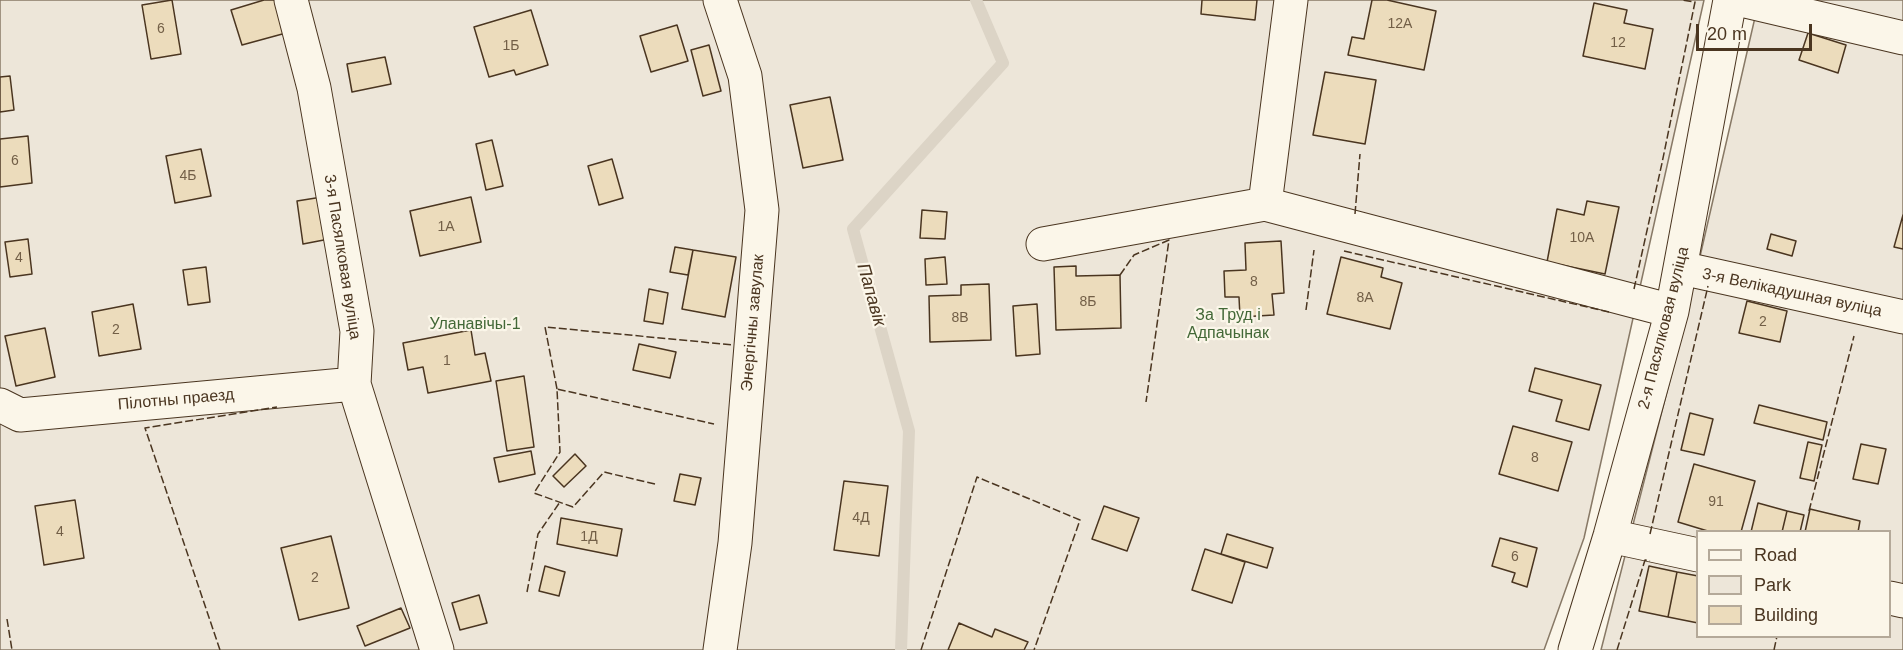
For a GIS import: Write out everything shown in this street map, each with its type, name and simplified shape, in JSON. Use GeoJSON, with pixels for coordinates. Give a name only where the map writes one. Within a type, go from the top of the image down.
{"type":"FeatureCollection","features":[{"type":"Feature","properties":{"kind":"street","name":"3-я Пасялковая вуліца"},"geometry":{"type":"LineString","coordinates":[[291,0],[314,88],[357,331],[354,384],[437,650]]}},
{"type":"Feature","properties":{"kind":"street","name":"Энергічны завулак"},"geometry":{"type":"LineString","coordinates":[[720,0],[745,76],[762,210],[735,543],[720,650]]}},
{"type":"Feature","properties":{"kind":"street"},"geometry":{"type":"LineString","coordinates":[[1265,204],[1291,0]]}},
{"type":"Feature","properties":{"kind":"street","name":"2-я Пасялковая вуліца"},"geometry":{"type":"LineString","coordinates":[[1575,650],[1610,536],[1672,311],[1730,0]]}},
{"type":"Feature","properties":{"kind":"street"},"geometry":{"type":"LineString","coordinates":[[1741,0],[1903,38]]}},
{"type":"Feature","properties":{"kind":"street"},"geometry":{"type":"LineString","coordinates":[[1043,244],[1265,204],[1672,311]]}},
{"type":"Feature","properties":{"kind":"street","name":"3-я Велікадушная вуліца"},"geometry":{"type":"LineString","coordinates":[[1681,268],[1903,317]]}},
{"type":"Feature","properties":{"kind":"street","name":"Пілотны праезд"},"geometry":{"type":"LineString","coordinates":[[0,405],[20,415],[354,384]]}},
{"type":"Feature","properties":{"kind":"street"},"geometry":{"type":"LineString","coordinates":[[1610,536],[1696,555]]}},
{"type":"Feature","properties":{"kind":"green space"},"geometry":{"type":"Polygon","coordinates":[[[0,0],[1704,0],[1584,538],[1544,650],[0,650],[0,0]]]}},
{"type":"Feature","properties":{"kind":"green space"},"geometry":{"type":"Polygon","coordinates":[[[1759,0],[1903,0],[1903,650],[1601,650],[1687,313],[1759,0]]]}},
{"type":"Feature","properties":{"kind":"building"},"geometry":{"type":"Polygon","coordinates":[[[172,0],[181,54],[151,59],[142,5],[172,0]]]}},
{"type":"Feature","properties":{"kind":"building"},"geometry":{"type":"Polygon","coordinates":[[[264,0],[276,0],[286,33],[242,45],[231,10],[264,0]]]}},
{"type":"Feature","properties":{"kind":"building"},"geometry":{"type":"Polygon","coordinates":[[[1202,0],[1257,0],[1255,20],[1201,14],[1202,0]]]}},
{"type":"Feature","properties":{"kind":"building"},"geometry":{"type":"Polygon","coordinates":[[[1372,0],[1387,0],[1436,11],[1424,70],[1348,55],[1352,37],[1364,39],[1372,0]]]}},
{"type":"Feature","properties":{"kind":"building"},"geometry":{"type":"Polygon","coordinates":[[[1594,3],[1627,10],[1624,23],[1653,29],[1645,69],[1583,56],[1594,3]]]}},
{"type":"Feature","properties":{"kind":"building"},"geometry":{"type":"Polygon","coordinates":[[[531,10],[548,65],[516,75],[514,70],[489,77],[474,27],[531,10]]]}},
{"type":"Feature","properties":{"kind":"building"},"geometry":{"type":"Polygon","coordinates":[[[677,25],[688,61],[651,72],[640,36],[677,25]]]}},
{"type":"Feature","properties":{"kind":"building"},"geometry":{"type":"Polygon","coordinates":[[[1808,33],[1846,45],[1838,73],[1799,60],[1808,33]]]}},
{"type":"Feature","properties":{"kind":"building"},"geometry":{"type":"Polygon","coordinates":[[[709,45],[721,91],[703,96],[691,50],[709,45]]]}},
{"type":"Feature","properties":{"kind":"building"},"geometry":{"type":"Polygon","coordinates":[[[385,57],[391,84],[352,92],[347,64],[385,57]]]}},
{"type":"Feature","properties":{"kind":"building"},"geometry":{"type":"Polygon","coordinates":[[[1325,72],[1376,80],[1365,144],[1313,135],[1325,72]]]}},
{"type":"Feature","properties":{"kind":"building"},"geometry":{"type":"Polygon","coordinates":[[[10,76],[14,110],[0,112],[0,77],[10,76]]]}},
{"type":"Feature","properties":{"kind":"building"},"geometry":{"type":"Polygon","coordinates":[[[830,97],[843,160],[803,168],[790,105],[830,97]]]}},
{"type":"Feature","properties":{"kind":"building"},"geometry":{"type":"Polygon","coordinates":[[[28,136],[32,183],[0,187],[0,139],[28,136]]]}},
{"type":"Feature","properties":{"kind":"building"},"geometry":{"type":"Polygon","coordinates":[[[492,140],[503,186],[486,190],[476,144],[492,140]]]}},
{"type":"Feature","properties":{"kind":"building"},"geometry":{"type":"Polygon","coordinates":[[[201,149],[211,196],[175,203],[166,156],[201,149]]]}},
{"type":"Feature","properties":{"kind":"building"},"geometry":{"type":"Polygon","coordinates":[[[612,159],[623,198],[599,205],[588,166],[612,159]]]}},
{"type":"Feature","properties":{"kind":"building"},"geometry":{"type":"Polygon","coordinates":[[[322,197],[329,239],[303,244],[297,201],[322,197]]]}},
{"type":"Feature","properties":{"kind":"building"},"geometry":{"type":"Polygon","coordinates":[[[471,197],[481,242],[420,256],[410,211],[471,197]]]}},
{"type":"Feature","properties":{"kind":"building"},"geometry":{"type":"Polygon","coordinates":[[[1587,201],[1619,207],[1605,274],[1547,262],[1557,209],[1584,215],[1587,201]]]}},
{"type":"Feature","properties":{"kind":"building"},"geometry":{"type":"Polygon","coordinates":[[[922,210],[947,212],[945,239],[920,238],[922,210]]]}},
{"type":"Feature","properties":{"kind":"building"},"geometry":{"type":"Polygon","coordinates":[[[1903,215],[1903,249],[1894,247],[1903,215]]]}},
{"type":"Feature","properties":{"kind":"building"},"geometry":{"type":"Polygon","coordinates":[[[1771,234],[1796,241],[1792,256],[1767,249],[1771,234]]]}},
{"type":"Feature","properties":{"kind":"building"},"geometry":{"type":"Polygon","coordinates":[[[28,239],[32,274],[10,277],[5,242],[28,239]]]}},
{"type":"Feature","properties":{"kind":"building"},"geometry":{"type":"Polygon","coordinates":[[[1281,241],[1284,293],[1272,294],[1274,315],[1240,317],[1239,297],[1225,297],[1224,271],[1246,270],[1245,243],[1281,241]]]}},
{"type":"Feature","properties":{"kind":"building"},"geometry":{"type":"Polygon","coordinates":[[[675,247],[693,250],[688,275],[670,272],[675,247]]]}},
{"type":"Feature","properties":{"kind":"building"},"geometry":{"type":"Polygon","coordinates":[[[693,250],[736,257],[725,317],[682,309],[693,250]]]}},
{"type":"Feature","properties":{"kind":"building"},"geometry":{"type":"Polygon","coordinates":[[[945,257],[947,284],[926,285],[925,259],[945,257]]]}},
{"type":"Feature","properties":{"kind":"building"},"geometry":{"type":"Polygon","coordinates":[[[1341,257],[1383,268],[1381,277],[1402,283],[1390,329],[1327,314],[1341,257]]]}},
{"type":"Feature","properties":{"kind":"building"},"geometry":{"type":"Polygon","coordinates":[[[1076,266],[1076,276],[1120,275],[1121,328],[1056,330],[1054,267],[1076,266]]]}},
{"type":"Feature","properties":{"kind":"building"},"geometry":{"type":"Polygon","coordinates":[[[206,267],[210,302],[188,305],[183,270],[206,267]]]}},
{"type":"Feature","properties":{"kind":"building"},"geometry":{"type":"Polygon","coordinates":[[[989,284],[991,340],[930,342],[929,296],[961,295],[961,285],[989,284]]]}},
{"type":"Feature","properties":{"kind":"building"},"geometry":{"type":"Polygon","coordinates":[[[649,289],[668,293],[663,324],[644,321],[649,289]]]}},
{"type":"Feature","properties":{"kind":"building"},"geometry":{"type":"Polygon","coordinates":[[[1747,301],[1787,311],[1780,342],[1739,333],[1747,301]]]}},
{"type":"Feature","properties":{"kind":"building"},"geometry":{"type":"Polygon","coordinates":[[[133,304],[141,349],[99,356],[92,312],[133,304]]]}},
{"type":"Feature","properties":{"kind":"building"},"geometry":{"type":"Polygon","coordinates":[[[1037,304],[1040,354],[1016,356],[1013,306],[1037,304]]]}},
{"type":"Feature","properties":{"kind":"building"},"geometry":{"type":"Polygon","coordinates":[[[45,328],[55,377],[16,386],[5,336],[45,328]]]}},
{"type":"Feature","properties":{"kind":"building"},"geometry":{"type":"Polygon","coordinates":[[[471,330],[475,355],[485,353],[491,381],[428,393],[423,367],[408,370],[403,343],[471,330]]]}},
{"type":"Feature","properties":{"kind":"building"},"geometry":{"type":"Polygon","coordinates":[[[639,344],[676,352],[670,378],[633,370],[639,344]]]}},
{"type":"Feature","properties":{"kind":"building"},"geometry":{"type":"Polygon","coordinates":[[[1535,368],[1601,385],[1589,430],[1556,421],[1562,400],[1529,391],[1535,368]]]}},
{"type":"Feature","properties":{"kind":"building"},"geometry":{"type":"Polygon","coordinates":[[[524,376],[534,447],[507,451],[496,381],[524,376]]]}},
{"type":"Feature","properties":{"kind":"building"},"geometry":{"type":"Polygon","coordinates":[[[1759,405],[1827,422],[1823,440],[1754,423],[1759,405]]]}},
{"type":"Feature","properties":{"kind":"building"},"geometry":{"type":"Polygon","coordinates":[[[1690,413],[1713,419],[1704,455],[1681,450],[1690,413]]]}},
{"type":"Feature","properties":{"kind":"building"},"geometry":{"type":"Polygon","coordinates":[[[1513,426],[1572,442],[1558,491],[1499,474],[1513,426]]]}},
{"type":"Feature","properties":{"kind":"building"},"geometry":{"type":"Polygon","coordinates":[[[1808,442],[1822,445],[1814,481],[1800,478],[1808,442]]]}},
{"type":"Feature","properties":{"kind":"building"},"geometry":{"type":"Polygon","coordinates":[[[1861,444],[1886,449],[1878,484],[1853,479],[1861,444]]]}},
{"type":"Feature","properties":{"kind":"building"},"geometry":{"type":"Polygon","coordinates":[[[531,451],[535,474],[499,482],[494,458],[531,451]]]}},
{"type":"Feature","properties":{"kind":"building"},"geometry":{"type":"Polygon","coordinates":[[[575,454],[586,466],[564,487],[553,476],[575,454]]]}},
{"type":"Feature","properties":{"kind":"building"},"geometry":{"type":"Polygon","coordinates":[[[1694,464],[1755,481],[1742,530],[1704,530],[1678,522],[1694,464]]]}},
{"type":"Feature","properties":{"kind":"building"},"geometry":{"type":"Polygon","coordinates":[[[680,474],[701,478],[695,505],[674,501],[680,474]]]}},
{"type":"Feature","properties":{"kind":"building"},"geometry":{"type":"Polygon","coordinates":[[[844,481],[888,486],[879,556],[834,550],[844,481]]]}},
{"type":"Feature","properties":{"kind":"building"},"geometry":{"type":"Polygon","coordinates":[[[75,500],[84,558],[44,565],[35,506],[75,500]]]}},
{"type":"Feature","properties":{"kind":"building"},"geometry":{"type":"Polygon","coordinates":[[[1758,503],[1787,511],[1782,530],[1751,530],[1758,503]]]}},
{"type":"Feature","properties":{"kind":"building"},"geometry":{"type":"Polygon","coordinates":[[[1104,506],[1139,518],[1127,551],[1092,539],[1104,506]]]}},
{"type":"Feature","properties":{"kind":"building"},"geometry":{"type":"Polygon","coordinates":[[[1810,509],[1860,521],[1858,530],[1805,530],[1810,509]]]}},
{"type":"Feature","properties":{"kind":"building"},"geometry":{"type":"Polygon","coordinates":[[[1787,511],[1804,515],[1800,530],[1782,530],[1787,511]]]}},
{"type":"Feature","properties":{"kind":"building"},"geometry":{"type":"Polygon","coordinates":[[[561,518],[622,529],[617,556],[557,544],[561,518]]]}},
{"type":"Feature","properties":{"kind":"building"},"geometry":{"type":"Polygon","coordinates":[[[1227,534],[1273,548],[1267,568],[1221,554],[1227,534]]]}},
{"type":"Feature","properties":{"kind":"building"},"geometry":{"type":"Polygon","coordinates":[[[331,536],[349,608],[299,620],[281,548],[331,536]]]}},
{"type":"Feature","properties":{"kind":"building"},"geometry":{"type":"Polygon","coordinates":[[[1500,538],[1537,548],[1527,587],[1512,582],[1515,573],[1492,566],[1500,538]]]}},
{"type":"Feature","properties":{"kind":"building"},"geometry":{"type":"Polygon","coordinates":[[[1205,549],[1245,562],[1232,603],[1192,590],[1205,549]]]}},
{"type":"Feature","properties":{"kind":"building"},"geometry":{"type":"Polygon","coordinates":[[[545,566],[565,572],[559,596],[539,591],[545,566]]]}},
{"type":"Feature","properties":{"kind":"building"},"geometry":{"type":"Polygon","coordinates":[[[1649,566],[1677,572],[1668,617],[1639,611],[1649,566]]]}},
{"type":"Feature","properties":{"kind":"building"},"geometry":{"type":"Polygon","coordinates":[[[1677,572],[1696,576],[1696,623],[1668,617],[1677,572]]]}},
{"type":"Feature","properties":{"kind":"building"},"geometry":{"type":"Polygon","coordinates":[[[479,595],[487,623],[460,630],[452,603],[479,595]]]}},
{"type":"Feature","properties":{"kind":"building"},"geometry":{"type":"Polygon","coordinates":[[[401,608],[410,628],[365,646],[357,626],[401,608]]]}},
{"type":"Feature","properties":{"kind":"building"},"geometry":{"type":"Polygon","coordinates":[[[959,623],[992,637],[995,629],[1028,642],[1024,650],[948,650],[959,623]]]}},
{"type":"Feature","properties":{"kind":"waterway","name":"Папавік"},"geometry":{"type":"LineString","coordinates":[[901,650],[909,431],[853,229],[1003,63],[976,0]]}},
{"type":"Feature","properties":{"kind":"fence"},"geometry":{"type":"LineString","coordinates":[[1634,289],[1695,2],[1682,0]]}},
{"type":"Feature","properties":{"kind":"fence"},"geometry":{"type":"LineString","coordinates":[[1355,214],[1360,154]]}},
{"type":"Feature","properties":{"kind":"fence"},"geometry":{"type":"LineString","coordinates":[[1120,275],[1134,255],[1169,240],[1146,402]]}},
{"type":"Feature","properties":{"kind":"fence"},"geometry":{"type":"LineString","coordinates":[[1306,310],[1314,250]]}},
{"type":"Feature","properties":{"kind":"fence"},"geometry":{"type":"LineString","coordinates":[[1344,251],[1609,312]]}},
{"type":"Feature","properties":{"kind":"fence"},"geometry":{"type":"LineString","coordinates":[[1650,534],[1708,286]]}},
{"type":"Feature","properties":{"kind":"fence"},"geometry":{"type":"LineString","coordinates":[[557,389],[545,327],[734,345]]}},
{"type":"Feature","properties":{"kind":"fence"},"geometry":{"type":"LineString","coordinates":[[1809,511],[1854,336]]}},
{"type":"Feature","properties":{"kind":"fence"},"geometry":{"type":"LineString","coordinates":[[655,484],[604,472],[573,507],[534,493],[560,452],[557,389],[714,424]]}},
{"type":"Feature","properties":{"kind":"fence"},"geometry":{"type":"LineString","coordinates":[[220,650],[145,428],[277,407]]}},
{"type":"Feature","properties":{"kind":"fence"},"geometry":{"type":"LineString","coordinates":[[921,650],[977,477],[1080,520],[1034,650]]}},
{"type":"Feature","properties":{"kind":"fence"},"geometry":{"type":"LineString","coordinates":[[527,592],[538,534],[560,502]]}},
{"type":"Feature","properties":{"kind":"fence"},"geometry":{"type":"LineString","coordinates":[[1617,650],[1645,560],[1650,561]]}},
{"type":"Feature","properties":{"kind":"fence"},"geometry":{"type":"LineString","coordinates":[[7,619],[12,650]]}},
{"type":"Feature","properties":{"kind":"fence"},"geometry":{"type":"LineString","coordinates":[[1774,650],[1777,638]]}},
{"type":"Feature","properties":{"kind":"park label","name":"Уланавічы-1"},"geometry":{"type":"Point","coordinates":[475,325]}},
{"type":"Feature","properties":{"kind":"park label","name":"За Труд і Адпачынак"},"geometry":{"type":"Point","coordinates":[1228,325]}}]}
